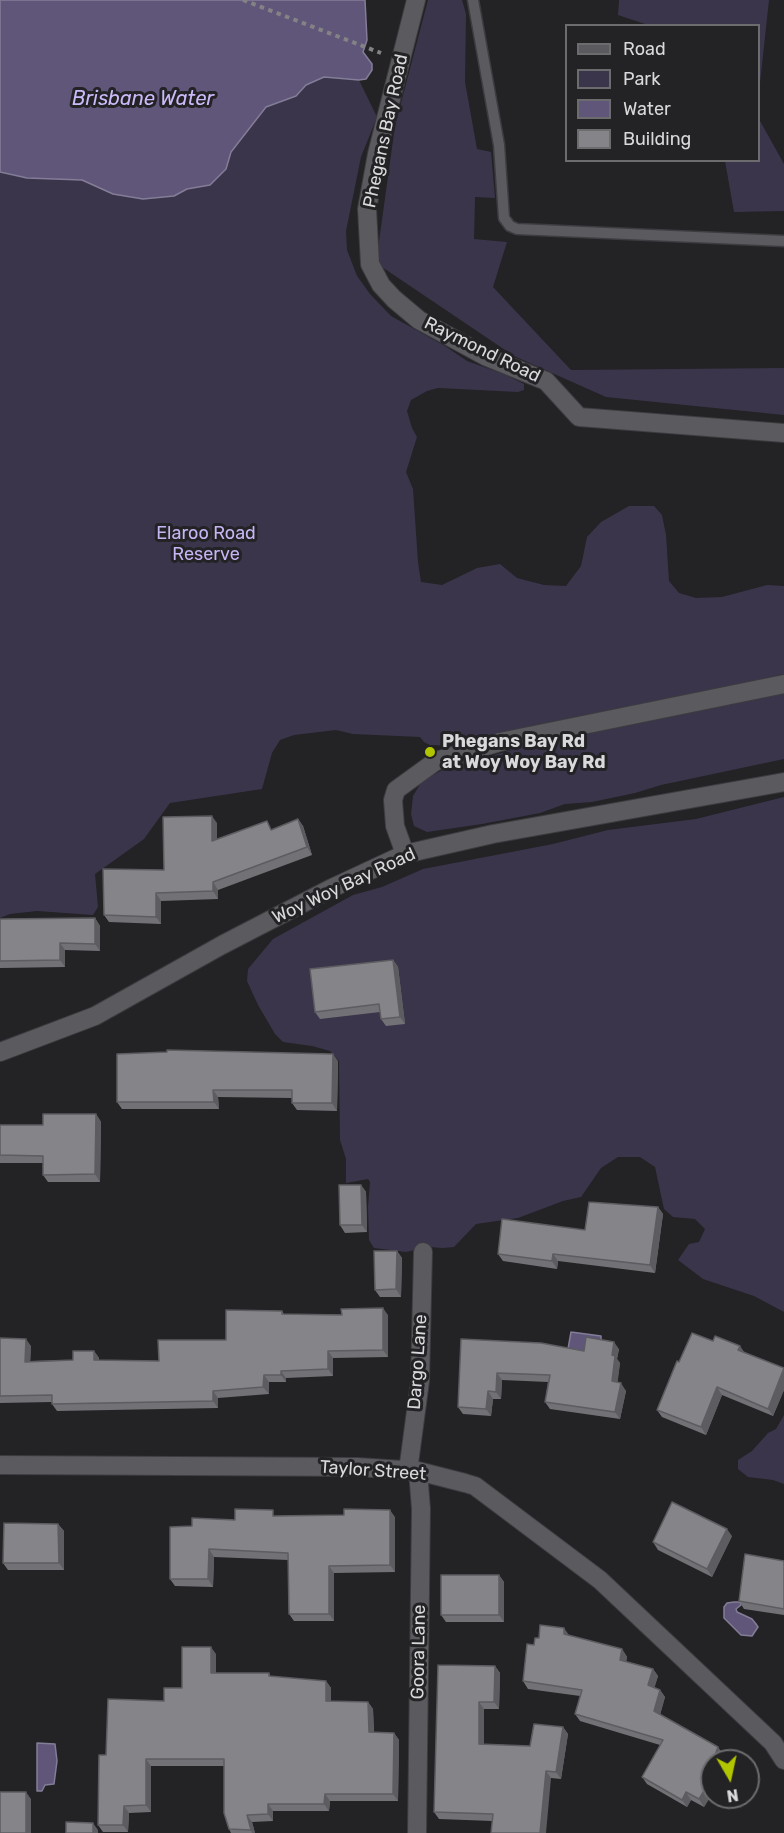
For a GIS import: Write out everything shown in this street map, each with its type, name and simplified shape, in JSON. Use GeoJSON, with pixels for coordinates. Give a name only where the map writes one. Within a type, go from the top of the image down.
{"type":"FeatureCollection","features":[{"type":"Feature","properties":{"kind":"street","name":"Phegans Bay Road"},"geometry":{"type":"LineString","coordinates":[[370,264],[367,209],[377,154],[416,0]]}},
{"type":"Feature","properties":{"kind":"street","name":"Raymond Road"},"geometry":{"type":"LineString","coordinates":[[370,264],[381,285],[419,320],[487,357],[546,381],[579,417],[784,433]]}},
{"type":"Feature","properties":{"kind":"street"},"geometry":{"type":"LineString","coordinates":[[405,854],[395,826],[393,800],[396,790],[436,761],[500,742],[784,684]]}},
{"type":"Feature","properties":{"kind":"street","name":"Woy Woy Bay Road"},"geometry":{"type":"LineString","coordinates":[[0,1052],[95,1016],[332,888],[405,854],[493,834],[784,782]]}},
{"type":"Feature","properties":{"kind":"street","name":"Dargo Lane"},"geometry":{"type":"LineString","coordinates":[[413,1471],[420,1381],[423,1252]]}},
{"type":"Feature","properties":{"kind":"street","name":"Taylor Street"},"geometry":{"type":"LineString","coordinates":[[0,1465],[357,1467],[413,1471],[475,1486],[600,1580],[773,1743],[784,1760]]}},
{"type":"Feature","properties":{"kind":"street","name":"Goora Lane"},"geometry":{"type":"LineString","coordinates":[[413,1471],[421,1509],[417,1833]]}},
{"type":"Feature","properties":{"kind":"lane"},"geometry":{"type":"LineString","coordinates":[[473,0],[499,145],[504,218],[510,226],[517,229],[784,241]]}},
{"type":"Feature","properties":{"kind":"path"},"geometry":{"type":"LineString","coordinates":[[243,0],[401,60]]}},
{"type":"Feature","properties":{"kind":"green space"},"geometry":{"type":"Polygon","coordinates":[[[428,0],[462,0],[466,14],[465,82],[477,149],[491,152],[495,198],[475,197],[474,239],[507,242],[493,287],[571,370],[784,368],[784,415],[606,397],[514,356],[376,263],[395,126],[428,0]]]}},
{"type":"Feature","properties":{"kind":"green space"},"geometry":{"type":"Polygon","coordinates":[[[619,0],[769,0],[760,83],[760,24],[645,24],[618,15],[619,0]]]}},
{"type":"Feature","properties":{"kind":"green space","name":"Elaroo Road Reserve"},"geometry":{"type":"Polygon","coordinates":[[[324,77],[359,80],[377,117],[361,157],[346,231],[347,250],[357,276],[391,316],[467,361],[524,384],[524,390],[518,392],[438,388],[411,400],[407,411],[417,437],[406,472],[413,489],[421,582],[442,585],[477,568],[500,564],[517,578],[544,585],[566,586],[581,566],[587,537],[601,522],[629,506],[654,506],[662,515],[666,535],[669,581],[679,593],[696,598],[722,597],[767,585],[784,586],[784,674],[459,746],[430,745],[420,737],[353,734],[336,730],[294,735],[280,740],[272,753],[262,789],[170,803],[144,839],[95,874],[98,907],[93,915],[37,911],[10,914],[0,918],[0,172],[27,178],[82,180],[113,194],[174,196],[187,189],[210,185],[226,169],[231,152],[266,107],[296,96],[306,85],[324,77]]]}},
{"type":"Feature","properties":{"kind":"green space"},"geometry":{"type":"Polygon","coordinates":[[[760,121],[784,164],[784,211],[734,212],[725,162],[760,162],[760,121]]]}},
{"type":"Feature","properties":{"kind":"green space"},"geometry":{"type":"Polygon","coordinates":[[[784,692],[784,759],[592,802],[565,804],[540,813],[482,824],[427,832],[414,826],[411,814],[413,796],[422,781],[446,768],[531,745],[784,692]]]}},
{"type":"Feature","properties":{"kind":"green space"},"geometry":{"type":"Polygon","coordinates":[[[784,797],[784,1312],[754,1296],[703,1279],[678,1260],[689,1244],[699,1242],[705,1229],[695,1219],[673,1217],[664,1209],[655,1167],[640,1157],[618,1157],[601,1168],[581,1197],[563,1201],[518,1218],[476,1224],[454,1247],[429,1247],[406,1252],[374,1248],[369,1240],[370,1182],[368,1179],[346,1183],[346,1159],[340,1140],[339,1061],[330,1051],[283,1042],[275,1034],[247,981],[248,969],[273,939],[353,895],[382,887],[423,869],[553,844],[608,830],[696,819],[784,797]]]}},
{"type":"Feature","properties":{"kind":"green space"},"geometry":{"type":"Polygon","coordinates":[[[784,1415],[784,1484],[773,1480],[748,1477],[738,1469],[738,1460],[752,1451],[768,1433],[776,1429],[784,1415]]]}},
{"type":"Feature","properties":{"kind":"water","name":"Brisbane Water"},"geometry":{"type":"Polygon","coordinates":[[[0,0],[365,0],[367,40],[363,52],[372,64],[372,70],[366,79],[324,77],[306,85],[296,96],[266,107],[231,152],[226,169],[210,185],[187,189],[174,196],[143,199],[113,194],[82,180],[27,178],[0,172],[0,0]]]}},
{"type":"Feature","properties":{"kind":"water"},"geometry":{"type":"Polygon","coordinates":[[[571,1332],[601,1336],[601,1342],[587,1352],[568,1349],[571,1332]]]}},
{"type":"Feature","properties":{"kind":"water"},"geometry":{"type":"Polygon","coordinates":[[[740,1602],[741,1605],[736,1609],[737,1612],[752,1619],[758,1627],[752,1636],[741,1635],[724,1618],[724,1607],[727,1603],[740,1602]]]}},
{"type":"Feature","properties":{"kind":"water"},"geometry":{"type":"Polygon","coordinates":[[[37,1743],[55,1744],[57,1761],[54,1784],[45,1785],[42,1791],[37,1791],[37,1743]]]}},
{"type":"Feature","properties":{"kind":"building"},"geometry":{"type":"Polygon","coordinates":[[[212,816],[212,841],[267,821],[271,830],[298,819],[307,847],[213,882],[213,891],[156,893],[156,917],[104,915],[103,869],[164,870],[163,817],[212,816]]]}},
{"type":"Feature","properties":{"kind":"building"},"geometry":{"type":"Polygon","coordinates":[[[95,918],[95,944],[60,943],[60,960],[0,961],[0,919],[95,918]]]}},
{"type":"Feature","properties":{"kind":"building"},"geometry":{"type":"Polygon","coordinates":[[[393,960],[400,1017],[381,1019],[379,1004],[315,1012],[310,969],[393,960]]]}},
{"type":"Feature","properties":{"kind":"building"},"geometry":{"type":"Polygon","coordinates":[[[167,1050],[333,1054],[332,1103],[292,1103],[292,1090],[213,1090],[214,1102],[117,1102],[117,1054],[167,1052],[167,1050]]]}},
{"type":"Feature","properties":{"kind":"building"},"geometry":{"type":"Polygon","coordinates":[[[43,1114],[96,1114],[95,1174],[43,1175],[43,1156],[0,1155],[0,1125],[43,1125],[43,1114]]]}},
{"type":"Feature","properties":{"kind":"building"},"geometry":{"type":"Polygon","coordinates":[[[339,1185],[361,1185],[362,1225],[340,1225],[339,1185]]]}},
{"type":"Feature","properties":{"kind":"building"},"geometry":{"type":"Polygon","coordinates":[[[589,1202],[658,1207],[650,1265],[553,1254],[552,1261],[498,1254],[502,1219],[585,1230],[589,1202]]]}},
{"type":"Feature","properties":{"kind":"building"},"geometry":{"type":"Polygon","coordinates":[[[374,1251],[397,1251],[396,1289],[375,1290],[374,1251]]]}},
{"type":"Feature","properties":{"kind":"building"},"geometry":{"type":"Polygon","coordinates":[[[383,1308],[383,1350],[328,1351],[328,1369],[281,1371],[281,1375],[264,1375],[263,1387],[213,1391],[213,1401],[52,1404],[52,1395],[0,1396],[0,1338],[26,1339],[25,1362],[73,1360],[73,1351],[94,1351],[94,1360],[159,1361],[158,1340],[226,1340],[226,1310],[342,1315],[341,1309],[383,1308]]]}},
{"type":"Feature","properties":{"kind":"building"},"geometry":{"type":"Polygon","coordinates":[[[692,1333],[713,1341],[715,1336],[740,1346],[738,1350],[784,1368],[768,1409],[717,1387],[701,1427],[657,1410],[677,1361],[679,1362],[692,1333]]]}},
{"type":"Feature","properties":{"kind":"building"},"geometry":{"type":"Polygon","coordinates":[[[586,1337],[614,1342],[612,1381],[621,1383],[615,1412],[545,1402],[550,1375],[497,1373],[496,1392],[488,1391],[486,1409],[458,1407],[461,1339],[541,1343],[584,1351],[586,1337]]]}},
{"type":"Feature","properties":{"kind":"building"},"geometry":{"type":"Polygon","coordinates":[[[672,1502],[727,1529],[707,1569],[653,1542],[672,1502]]]}},
{"type":"Feature","properties":{"kind":"building"},"geometry":{"type":"Polygon","coordinates":[[[235,1509],[273,1510],[273,1516],[344,1515],[344,1509],[390,1510],[390,1565],[329,1566],[329,1614],[289,1614],[288,1553],[209,1549],[208,1579],[170,1579],[170,1527],[192,1526],[192,1518],[235,1520],[235,1509]]]}},
{"type":"Feature","properties":{"kind":"building"},"geometry":{"type":"Polygon","coordinates":[[[4,1523],[58,1524],[59,1563],[3,1563],[4,1523]]]}},
{"type":"Feature","properties":{"kind":"building"},"geometry":{"type":"Polygon","coordinates":[[[745,1554],[784,1561],[784,1609],[739,1601],[745,1554]]]}},
{"type":"Feature","properties":{"kind":"building"},"geometry":{"type":"Polygon","coordinates":[[[441,1575],[499,1575],[499,1615],[441,1615],[441,1575]]]}},
{"type":"Feature","properties":{"kind":"building"},"geometry":{"type":"Polygon","coordinates":[[[540,1625],[564,1628],[564,1634],[622,1649],[620,1660],[653,1669],[648,1685],[660,1690],[654,1711],[718,1747],[717,1749],[700,1749],[699,1799],[686,1792],[682,1800],[642,1777],[663,1740],[575,1714],[582,1690],[523,1681],[527,1644],[534,1645],[535,1638],[539,1638],[540,1625]]]}},
{"type":"Feature","properties":{"kind":"building"},"geometry":{"type":"Polygon","coordinates":[[[182,1647],[211,1647],[211,1673],[269,1673],[269,1676],[326,1681],[326,1701],[368,1702],[369,1732],[394,1733],[393,1794],[325,1794],[324,1804],[268,1804],[268,1814],[247,1815],[251,1830],[229,1829],[224,1813],[224,1759],[146,1759],[146,1805],[124,1806],[123,1825],[98,1825],[99,1755],[106,1755],[108,1699],[164,1701],[164,1688],[182,1688],[182,1647]]]}},
{"type":"Feature","properties":{"kind":"building"},"geometry":{"type":"Polygon","coordinates":[[[438,1665],[495,1666],[494,1702],[479,1702],[479,1744],[530,1746],[534,1724],[563,1727],[556,1772],[546,1771],[540,1833],[491,1833],[493,1814],[434,1812],[438,1665]]]}},
{"type":"Feature","properties":{"kind":"building"},"geometry":{"type":"Polygon","coordinates":[[[0,1792],[26,1792],[26,1833],[0,1833],[0,1792]]]}},
{"type":"Feature","properties":{"kind":"building"},"geometry":{"type":"Polygon","coordinates":[[[66,1822],[93,1823],[93,1833],[66,1833],[66,1822]]]}},
{"type":"Feature","properties":{"kind":"place","name":"Phegans Bay Rd at Woy Woy Bay Rd"},"geometry":{"type":"Point","coordinates":[430,752]}}]}
